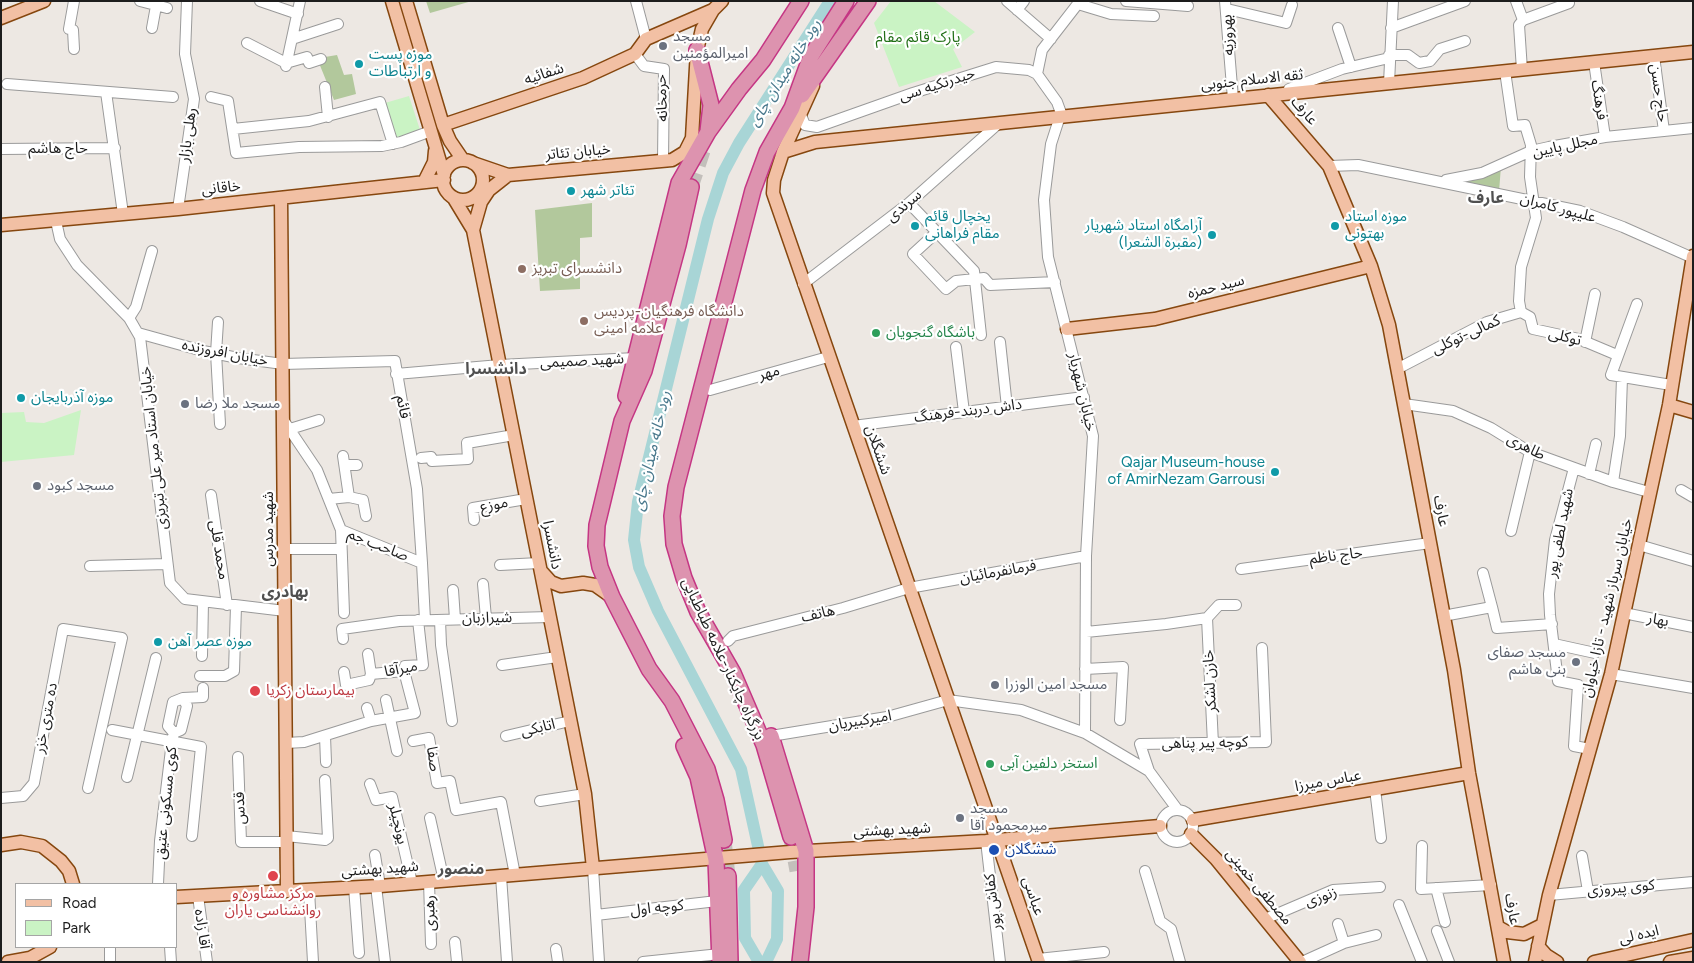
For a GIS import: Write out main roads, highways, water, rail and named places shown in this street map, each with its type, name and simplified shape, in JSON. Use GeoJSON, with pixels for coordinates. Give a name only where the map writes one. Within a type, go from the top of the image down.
{"type":"FeatureCollection","features":[{"type":"Feature","properties":{"kind":"highway"},"geometry":{"type":"LineString","coordinates":[[724,840],[716,800],[707,769],[672,701],[650,669],[612,597],[600,568],[596,546],[597,525],[635,358],[679,182],[708,132],[763,60],[801,1]]}},
{"type":"Feature","properties":{"kind":"highway","name":"بزرگراه چایکنار-علامه طباطبایی"},"geometry":{"type":"LineString","coordinates":[[791,837],[764,745],[733,673],[698,612],[684,578],[674,544],[672,516],[676,487],[753,190],[767,152],[796,110],[811,56],[846,1]]}},
{"type":"Feature","properties":{"kind":"highway"},"geometry":{"type":"LineString","coordinates":[[796,110],[868,1]]}},
{"type":"Feature","properties":{"kind":"highway"},"geometry":{"type":"LineString","coordinates":[[697,50],[711,105],[708,132]]}},
{"type":"Feature","properties":{"kind":"highway"},"geometry":{"type":"LineString","coordinates":[[622,421],[644,371],[678,244],[691,187]]}},
{"type":"Feature","properties":{"kind":"highway"},"geometry":{"type":"LineString","coordinates":[[650,669],[660,700],[698,776],[716,860],[717,902],[723,959]]}},
{"type":"Feature","properties":{"kind":"highway"},"geometry":{"type":"LineString","coordinates":[[733,673],[753,703],[771,736],[806,851],[806,907],[800,962]]}},
{"type":"Feature","properties":{"kind":"highway"},"geometry":{"type":"LineString","coordinates":[[791,962],[797,871]]}},
{"type":"Feature","properties":{"kind":"highway"},"geometry":{"type":"LineString","coordinates":[[723,959],[728,876]]}},
{"type":"Feature","properties":{"kind":"main road"},"geometry":{"type":"LineString","coordinates":[[1,18],[44,1]]}},
{"type":"Feature","properties":{"kind":"main road"},"geometry":{"type":"LineString","coordinates":[[392,1],[431,131],[446,190],[454,197],[473,230]]}},
{"type":"Feature","properties":{"kind":"main road"},"geometry":{"type":"LineString","coordinates":[[406,1],[450,141],[482,175],[480,190],[468,199],[454,197]]}},
{"type":"Feature","properties":{"kind":"main road"},"geometry":{"type":"LineString","coordinates":[[697,50],[702,29],[718,6]]}},
{"type":"Feature","properties":{"kind":"main road","name":"شفائیه"},"geometry":{"type":"LineString","coordinates":[[444,125],[583,78],[635,54],[646,39],[718,6]]}},
{"type":"Feature","properties":{"kind":"main road","name":"خیابان تئاتر"},"geometry":{"type":"LineString","coordinates":[[468,162],[508,175],[672,160],[685,152],[692,138],[697,50]]}},
{"type":"Feature","properties":{"kind":"main road","name":"ثقه الاسلام جنوبی"},"geometry":{"type":"LineString","coordinates":[[783,152],[815,142],[1504,71],[1690,54]]}},
{"type":"Feature","properties":{"kind":"main road","name":"عارف"},"geometry":{"type":"LineString","coordinates":[[1268,95],[1329,166],[1371,266],[1389,325],[1444,616],[1469,773],[1504,962]]}},
{"type":"Feature","properties":{"kind":"main road","name":"ششگلان"},"geometry":{"type":"LineString","coordinates":[[796,110],[774,180],[773,193],[828,357],[948,700],[991,841]]}},
{"type":"Feature","properties":{"kind":"main road"},"geometry":{"type":"LineString","coordinates":[[424,182],[434,162],[435,146]]}},
{"type":"Feature","properties":{"kind":"main road"},"geometry":{"type":"LineString","coordinates":[[444,178],[453,163],[468,162]]}},
{"type":"Feature","properties":{"kind":"main road"},"geometry":{"type":"LineString","coordinates":[[473,230],[481,202],[489,190],[508,175]]}},
{"type":"Feature","properties":{"kind":"main road","name":"خاقانی"},"geometry":{"type":"LineString","coordinates":[[1,225],[282,198],[424,182],[444,178]]}},
{"type":"Feature","properties":{"kind":"main road","name":"شهید مدرس"},"geometry":{"type":"LineString","coordinates":[[282,198],[284,364],[287,425],[285,549],[287,891]]}},
{"type":"Feature","properties":{"kind":"main road","name":"دانشسرا"},"geometry":{"type":"LineString","coordinates":[[473,230],[585,794],[593,868]]}},
{"type":"Feature","properties":{"kind":"main road","name":"خیابان سرباز شهید - تازا خیاوان"},"geometry":{"type":"LineString","coordinates":[[1535,962],[1542,925],[1611,674],[1669,405],[1693,257]]}},
{"type":"Feature","properties":{"kind":"main road","name":"سید حمزه"},"geometry":{"type":"LineString","coordinates":[[1067,329],[1155,319],[1371,266]]}},
{"type":"Feature","properties":{"kind":"main road"},"geometry":{"type":"LineString","coordinates":[[1669,405],[1693,412]]}},
{"type":"Feature","properties":{"kind":"main road"},"geometry":{"type":"LineString","coordinates":[[540,567],[551,582],[561,586],[583,583],[595,585],[612,597]]}},
{"type":"Feature","properties":{"kind":"main road","name":"عباس میرزا"},"geometry":{"type":"LineString","coordinates":[[1192,820],[1469,773]]}},
{"type":"Feature","properties":{"kind":"main road"},"geometry":{"type":"LineString","coordinates":[[991,841],[1160,826]]}},
{"type":"Feature","properties":{"kind":"main road","name":"مصطفی خمینی"},"geometry":{"type":"LineString","coordinates":[[1191,834],[1216,859],[1301,962]]}},
{"type":"Feature","properties":{"kind":"main road","name":"شهید بهشتى"},"geometry":{"type":"LineString","coordinates":[[178,897],[378,886],[716,860],[790,852],[991,841]]}},
{"type":"Feature","properties":{"kind":"main road","name":"عباسى"},"geometry":{"type":"LineString","coordinates":[[991,841],[1038,960]]}},
{"type":"Feature","properties":{"kind":"main road"},"geometry":{"type":"LineString","coordinates":[[1,845],[21,842],[42,846],[61,861],[69,871],[73,883]]}},
{"type":"Feature","properties":{"kind":"main road"},"geometry":{"type":"LineString","coordinates":[[1498,927],[1507,932],[1524,934],[1542,925]]}},
{"type":"Feature","properties":{"kind":"main road","name":"ایده لى"},"geometry":{"type":"LineString","coordinates":[[1594,962],[1693,940]]}},
{"type":"Feature","properties":{"kind":"main road"},"geometry":{"type":"LineString","coordinates":[[1538,946],[1557,962]]}},
{"type":"Feature","properties":{"kind":"main road"},"geometry":{"type":"LineString","coordinates":[[8,962],[30,958],[48,948]]}},
{"type":"Feature","properties":{"kind":"main road"},"geometry":{"type":"LineString","coordinates":[[1670,962],[1688,959]]}},
{"type":"Feature","properties":{"kind":"waterway","name":"رود خانه میدان چای"},"geometry":{"type":"LineString","coordinates":[[759,962],[745,938],[744,890],[762,864],[741,769],[658,611],[639,567],[634,540],[638,502],[708,219],[723,173],[739,143],[830,1]]}},
{"type":"Feature","properties":{"kind":"waterway"},"geometry":{"type":"LineString","coordinates":[[762,864],[778,891],[777,939],[766,962]]}},
{"type":"Feature","properties":{"kind":"tunnel"},"geometry":{"type":"LineString","coordinates":[[691,187],[704,148]]}},
{"type":"Feature","properties":{"kind":"tunnel"},"geometry":{"type":"LineString","coordinates":[[791,838],[797,871]]}},
{"type":"Feature","properties":{"kind":"tunnel"},"geometry":{"type":"LineString","coordinates":[[724,840],[728,876]]}},
{"type":"Feature","properties":{"kind":"place","name":"مسجد امیرالمؤمنین"},"geometry":{"type":"Point","coordinates":[663,46]}},
{"type":"Feature","properties":{"kind":"place","name":"موزه پست و ارتباطات"},"geometry":{"type":"Point","coordinates":[359,64]}},
{"type":"Feature","properties":{"kind":"place","name":"تئاتر شهر"},"geometry":{"type":"Point","coordinates":[571,191]}},
{"type":"Feature","properties":{"kind":"place","name":"یخچال قائم مقام فراهانی"},"geometry":{"type":"Point","coordinates":[915,226]}},
{"type":"Feature","properties":{"kind":"place","name":"موزه استاد بهتونی"},"geometry":{"type":"Point","coordinates":[1335,226]}},
{"type":"Feature","properties":{"kind":"place","name":"آرامگاه استاد شهریار (مقبرة الشعرا)"},"geometry":{"type":"Point","coordinates":[1212,235]}},
{"type":"Feature","properties":{"kind":"place","name":"دانشسرای تبریز"},"geometry":{"type":"Point","coordinates":[522,269]}},
{"type":"Feature","properties":{"kind":"place","name":"دانشگاه فرهنگیان-پردیس علامه امینی"},"geometry":{"type":"Point","coordinates":[584,321]}},
{"type":"Feature","properties":{"kind":"place","name":"باشگاه گنجویان"},"geometry":{"type":"Point","coordinates":[876,333]}},
{"type":"Feature","properties":{"kind":"place","name":"موزه آذربایجان"},"geometry":{"type":"Point","coordinates":[21,398]}},
{"type":"Feature","properties":{"kind":"place","name":"مسجد ملا رضا"},"geometry":{"type":"Point","coordinates":[185,404]}},
{"type":"Feature","properties":{"kind":"place","name":"Qajar Museum-house of AmirNezam Garrousi"},"geometry":{"type":"Point","coordinates":[1275,472]}},
{"type":"Feature","properties":{"kind":"place","name":"مسجد کبود"},"geometry":{"type":"Point","coordinates":[37,486]}},
{"type":"Feature","properties":{"kind":"place","name":"موزه عصر آهن"},"geometry":{"type":"Point","coordinates":[158,642]}},
{"type":"Feature","properties":{"kind":"place","name":"مسجد صفای بنی هاشم"},"geometry":{"type":"Point","coordinates":[1576,662]}},
{"type":"Feature","properties":{"kind":"place","name":"مسجد امین الوزرا"},"geometry":{"type":"Point","coordinates":[995,685]}},
{"type":"Feature","properties":{"kind":"place","name":"بیمارستان زکریا"},"geometry":{"type":"Point","coordinates":[255,691]}},
{"type":"Feature","properties":{"kind":"place","name":"استخر دلفین آبی"},"geometry":{"type":"Point","coordinates":[990,764]}},
{"type":"Feature","properties":{"kind":"place","name":"مسجد میرمحمود آقا"},"geometry":{"type":"Point","coordinates":[960,818]}},
{"type":"Feature","properties":{"kind":"place","name":"ششگلان"},"geometry":{"type":"Point","coordinates":[994,850]}},
{"type":"Feature","properties":{"kind":"place","name":"مرکز مشاوره و روانشناسی یاران"},"geometry":{"type":"Point","coordinates":[273,876]}},
{"type":"Feature","properties":{"kind":"district","name":"عارف"},"geometry":{"type":"Point","coordinates":[1486,198]}},
{"type":"Feature","properties":{"kind":"district","name":"دانشسرا"},"geometry":{"type":"Point","coordinates":[496,369]}},
{"type":"Feature","properties":{"kind":"district","name":"بهادری"},"geometry":{"type":"Point","coordinates":[285,592]}},
{"type":"Feature","properties":{"kind":"district","name":"منصور"},"geometry":{"type":"Point","coordinates":[461,869]}},
{"type":"Feature","properties":{"kind":"park label","name":"پارک قائم مقام"},"geometry":{"type":"Point","coordinates":[918,38]}}]}
